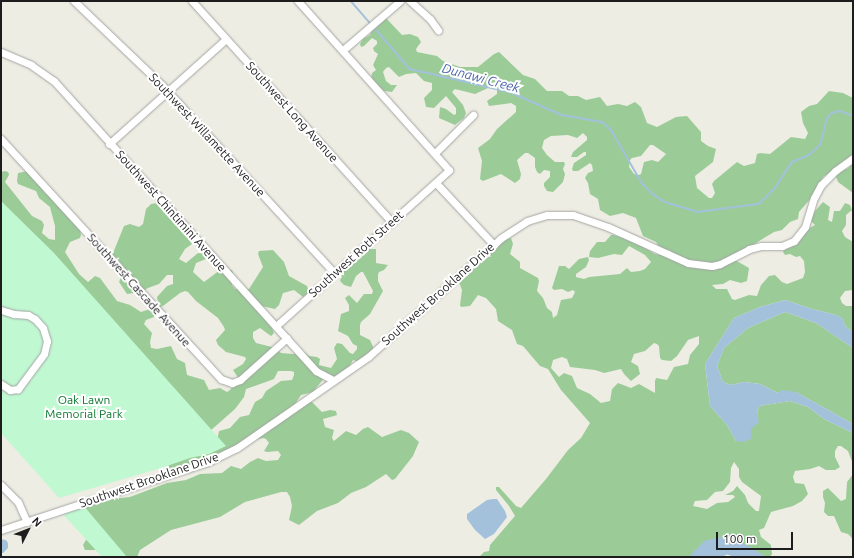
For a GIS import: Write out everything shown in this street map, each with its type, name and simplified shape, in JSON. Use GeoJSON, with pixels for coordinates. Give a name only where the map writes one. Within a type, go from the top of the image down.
{"type":"FeatureCollection","features":[{"type":"Feature","properties":{"kind":"street","name":"Southwest Willamette Avenue"},"geometry":{"type":"LineString","coordinates":[[74,1],[134,56],[335,274]]}},
{"type":"Feature","properties":{"kind":"street","name":"Southwest Long Avenue"},"geometry":{"type":"LineString","coordinates":[[192,1],[392,222]]}},
{"type":"Feature","properties":{"kind":"street"},"geometry":{"type":"LineString","coordinates":[[298,1],[435,153],[473,115]]}},
{"type":"Feature","properties":{"kind":"street"},"geometry":{"type":"LineString","coordinates":[[343,50],[400,1]]}},
{"type":"Feature","properties":{"kind":"street"},"geometry":{"type":"LineString","coordinates":[[410,1],[430,19],[438,30]]}},
{"type":"Feature","properties":{"kind":"street"},"geometry":{"type":"LineString","coordinates":[[109,144],[226,40]]}},
{"type":"Feature","properties":{"kind":"street","name":"Southwest Chintimini Avenue"},"geometry":{"type":"LineString","coordinates":[[1,52],[27,63],[48,76],[316,371],[333,380]]}},
{"type":"Feature","properties":{"kind":"street","name":"Southwest Cascade Avenue"},"geometry":{"type":"LineString","coordinates":[[1,139],[221,379],[228,383],[240,380],[287,338]]}},
{"type":"Feature","properties":{"kind":"street","name":"Southwest Roth Street"},"geometry":{"type":"LineString","coordinates":[[276,326],[449,170],[435,153]]}},
{"type":"Feature","properties":{"kind":"street","name":"Southwest Brooklane Drive"},"geometry":{"type":"LineString","coordinates":[[1,530],[220,457],[247,441],[368,357],[494,245],[518,226],[527,222],[547,215],[573,215],[615,230],[688,263],[712,266],[720,264],[749,249],[760,246],[782,246],[794,241],[805,227],[814,198],[821,185],[835,171],[853,158]]}},
{"type":"Feature","properties":{"kind":"street"},"geometry":{"type":"LineString","coordinates":[[436,183],[494,245]]}},
{"type":"Feature","properties":{"kind":"street"},"geometry":{"type":"LineString","coordinates":[[1,310],[14,314],[28,315],[35,319],[43,328],[47,341],[44,354],[18,389],[10,390],[1,384]]}},
{"type":"Feature","properties":{"kind":"street"},"geometry":{"type":"LineString","coordinates":[[1,485],[18,502],[27,522]]}},
{"type":"Feature","properties":{"kind":"green space"},"geometry":{"type":"Polygon","coordinates":[[[385,17],[402,35],[410,34],[418,37],[421,42],[416,49],[417,52],[437,56],[443,61],[460,67],[478,67],[494,54],[499,52],[523,75],[535,79],[547,91],[562,91],[569,96],[578,96],[586,100],[600,97],[607,106],[618,104],[627,106],[635,102],[641,107],[647,123],[657,127],[676,117],[687,116],[701,132],[701,141],[716,149],[713,162],[695,176],[697,188],[709,198],[712,198],[715,193],[712,184],[714,181],[737,162],[744,166],[755,163],[757,154],[770,154],[791,137],[805,139],[808,133],[803,123],[801,112],[809,106],[817,104],[829,91],[843,93],[853,98],[853,156],[823,177],[812,197],[799,212],[798,219],[790,222],[782,230],[774,232],[756,243],[735,260],[749,268],[747,281],[741,283],[730,280],[723,284],[712,285],[716,289],[727,289],[732,299],[735,300],[749,295],[757,296],[761,285],[769,276],[775,275],[782,282],[787,284],[803,278],[805,272],[804,261],[800,256],[796,257],[790,254],[785,255],[783,252],[785,247],[800,241],[806,230],[815,225],[811,219],[815,211],[823,202],[830,207],[828,220],[832,222],[834,211],[840,211],[845,203],[850,205],[852,210],[846,215],[846,225],[842,231],[845,237],[853,242],[853,290],[845,291],[840,298],[842,303],[846,306],[853,306],[853,332],[846,327],[842,318],[836,315],[785,300],[760,307],[734,318],[705,364],[710,406],[727,425],[736,441],[758,422],[757,414],[759,406],[790,401],[808,407],[824,419],[853,433],[853,464],[848,451],[841,446],[838,446],[835,451],[835,457],[840,467],[835,470],[826,470],[819,466],[795,471],[793,477],[795,483],[804,484],[808,494],[802,501],[793,506],[771,512],[764,528],[759,530],[761,537],[771,545],[772,554],[770,557],[753,557],[740,543],[724,537],[690,557],[479,557],[484,552],[489,551],[490,545],[515,516],[496,490],[496,487],[499,487],[516,506],[521,508],[568,450],[581,438],[590,423],[561,390],[548,369],[540,366],[523,346],[517,344],[512,330],[498,321],[496,309],[486,298],[478,295],[470,306],[461,307],[462,290],[459,282],[460,276],[466,274],[503,240],[511,238],[513,244],[510,254],[520,262],[520,268],[538,278],[539,281],[537,291],[543,298],[547,308],[552,312],[553,318],[557,315],[561,300],[572,298],[575,292],[573,290],[568,292],[562,289],[554,290],[552,288],[559,266],[565,266],[569,269],[579,259],[588,257],[589,260],[586,267],[576,274],[576,277],[584,279],[589,277],[620,274],[627,268],[631,272],[640,271],[645,269],[651,262],[645,255],[629,246],[622,255],[614,254],[598,258],[589,257],[590,251],[597,242],[605,242],[611,235],[614,235],[635,242],[655,254],[671,257],[672,254],[671,251],[659,247],[656,242],[643,236],[636,218],[623,213],[610,216],[600,210],[598,199],[590,194],[588,183],[585,178],[588,173],[593,171],[592,165],[590,163],[578,171],[573,171],[572,169],[574,163],[586,155],[586,152],[584,152],[577,157],[571,157],[573,152],[587,140],[587,137],[583,133],[577,138],[568,135],[551,136],[544,140],[542,148],[547,155],[555,162],[564,162],[565,164],[563,169],[565,174],[563,182],[553,192],[547,191],[544,186],[544,183],[550,177],[550,171],[544,170],[540,174],[537,172],[535,167],[535,158],[528,153],[525,153],[517,160],[521,174],[520,179],[515,183],[501,174],[483,181],[480,179],[482,161],[478,148],[490,139],[497,129],[516,112],[516,106],[511,103],[489,106],[487,101],[497,94],[497,89],[488,88],[475,94],[455,89],[452,92],[463,105],[466,113],[464,118],[455,125],[439,118],[440,107],[446,109],[454,115],[456,114],[456,108],[446,96],[434,108],[426,107],[424,98],[432,90],[432,83],[424,81],[416,73],[406,74],[399,77],[389,67],[386,68],[383,72],[386,81],[391,85],[397,85],[392,92],[384,91],[371,80],[372,73],[376,70],[373,65],[378,54],[373,48],[377,44],[377,41],[372,38],[364,46],[361,47],[360,44],[363,39],[370,35],[374,27],[385,17]],[[650,145],[641,156],[630,160],[629,167],[634,174],[641,174],[644,162],[652,160],[658,162],[666,154],[653,145],[650,145]],[[699,336],[688,340],[677,356],[671,361],[662,360],[660,358],[659,346],[654,343],[645,351],[634,354],[631,362],[638,366],[640,374],[631,381],[621,369],[604,373],[595,370],[570,367],[567,359],[562,357],[553,360],[551,368],[559,377],[564,373],[572,376],[577,388],[590,394],[601,403],[610,401],[612,389],[618,383],[631,388],[639,384],[655,393],[656,378],[667,380],[674,367],[688,364],[690,355],[699,344],[699,336]],[[734,462],[731,468],[730,482],[723,491],[715,492],[707,500],[695,501],[693,506],[707,509],[717,503],[728,502],[735,497],[733,495],[725,495],[733,491],[737,486],[745,495],[748,503],[756,511],[759,511],[761,496],[742,482],[739,477],[739,469],[734,462]]]}},
{"type":"Feature","properties":{"kind":"green space"},"geometry":{"type":"Polygon","coordinates":[[[853,164],[853,193],[838,182],[835,174],[842,168],[847,169],[853,164]]]}},
{"type":"Feature","properties":{"kind":"green space"},"geometry":{"type":"Polygon","coordinates":[[[29,171],[45,193],[52,196],[80,229],[80,238],[70,242],[65,252],[79,274],[88,282],[95,276],[100,278],[117,301],[130,305],[141,312],[150,309],[155,312],[154,317],[146,320],[144,324],[152,333],[150,342],[151,348],[157,349],[171,346],[177,359],[185,363],[187,375],[204,380],[209,390],[220,388],[227,392],[230,390],[239,379],[233,370],[243,364],[246,359],[245,357],[226,352],[218,345],[216,340],[225,330],[224,327],[218,318],[196,301],[188,292],[185,291],[180,293],[163,306],[160,307],[158,305],[157,297],[167,286],[173,284],[173,275],[167,275],[159,284],[141,292],[127,294],[119,282],[122,275],[111,258],[124,226],[130,224],[139,227],[143,224],[146,209],[151,204],[157,203],[164,206],[172,219],[184,227],[194,238],[192,244],[185,249],[179,259],[186,263],[198,253],[206,254],[208,256],[206,259],[196,263],[193,272],[204,282],[220,270],[232,270],[232,285],[235,289],[249,289],[263,267],[258,254],[259,251],[273,250],[284,262],[289,276],[307,286],[309,292],[303,297],[294,290],[283,293],[279,305],[275,309],[261,306],[264,319],[272,328],[274,333],[271,336],[260,328],[253,332],[253,338],[256,343],[276,348],[281,353],[293,354],[304,352],[309,356],[317,357],[320,359],[319,365],[331,368],[337,359],[334,348],[337,343],[342,344],[350,353],[353,354],[357,349],[357,346],[353,344],[348,336],[338,331],[341,314],[349,311],[349,305],[345,298],[349,295],[357,303],[364,294],[372,294],[373,291],[363,272],[356,276],[351,287],[344,285],[340,281],[343,271],[353,262],[358,254],[365,249],[376,249],[376,263],[388,265],[384,270],[379,272],[378,275],[378,281],[383,291],[370,314],[361,322],[360,325],[360,335],[370,340],[374,349],[359,362],[353,360],[347,371],[340,378],[325,377],[313,392],[301,395],[291,410],[281,413],[277,418],[296,412],[306,403],[312,402],[322,412],[330,410],[336,411],[337,415],[323,419],[325,427],[334,430],[332,438],[334,441],[346,431],[356,435],[368,427],[382,437],[401,430],[409,433],[419,442],[413,456],[395,479],[392,480],[386,474],[366,487],[351,493],[338,503],[317,511],[299,525],[289,520],[292,506],[290,497],[287,492],[281,492],[245,502],[220,517],[171,530],[140,550],[137,557],[107,557],[96,550],[85,550],[83,545],[90,533],[83,507],[85,505],[102,500],[130,497],[167,483],[186,480],[200,474],[222,473],[231,466],[241,469],[258,458],[266,461],[278,460],[281,455],[278,451],[264,451],[269,443],[263,438],[255,440],[222,455],[168,471],[166,465],[13,216],[1,201],[1,172],[8,172],[9,175],[5,182],[32,216],[42,221],[44,225],[42,233],[49,239],[55,240],[55,226],[50,207],[39,198],[36,191],[18,184],[18,173],[29,171]],[[278,371],[274,379],[246,389],[244,397],[235,409],[210,431],[217,440],[219,431],[230,428],[240,417],[249,415],[255,402],[262,398],[266,391],[281,381],[292,380],[294,372],[278,371]]]}},
{"type":"Feature","properties":{"kind":"green space","name":"Oak Lawn Memorial Park"},"geometry":{"type":"Polygon","coordinates":[[[1,201],[54,253],[226,446],[209,454],[190,458],[59,498],[1,433],[1,201]]]}},
{"type":"Feature","properties":{"kind":"green space"},"geometry":{"type":"Polygon","coordinates":[[[785,312],[816,323],[853,348],[853,424],[796,392],[778,393],[760,384],[744,382],[731,385],[723,382],[717,366],[724,348],[748,328],[785,312]]]}},
{"type":"Feature","properties":{"kind":"green space"},"geometry":{"type":"Polygon","coordinates":[[[853,474],[853,539],[848,534],[841,532],[834,516],[828,516],[824,512],[825,503],[823,491],[828,488],[841,501],[846,499],[847,482],[853,474]]]}},
{"type":"Feature","properties":{"kind":"green space"},"geometry":{"type":"Polygon","coordinates":[[[83,505],[127,557],[102,557],[60,511],[83,505]]]}},
{"type":"Feature","properties":{"kind":"water"},"geometry":{"type":"Polygon","coordinates":[[[785,300],[842,318],[846,327],[853,332],[853,348],[816,323],[785,312],[748,328],[724,348],[717,366],[723,382],[731,385],[744,382],[760,384],[778,393],[782,390],[796,392],[853,424],[853,433],[824,419],[808,407],[790,401],[759,406],[757,414],[759,422],[751,429],[751,439],[743,442],[736,441],[727,425],[710,406],[705,364],[734,318],[760,307],[785,300]]]}},
{"type":"Feature","properties":{"kind":"water"},"geometry":{"type":"Polygon","coordinates":[[[497,499],[507,517],[494,534],[485,539],[475,530],[467,519],[467,514],[487,500],[497,499]]]}},
{"type":"Feature","properties":{"kind":"water"},"geometry":{"type":"Polygon","coordinates":[[[722,537],[749,546],[766,557],[737,557],[727,552],[719,552],[711,557],[689,557],[704,541],[722,537]]]}},
{"type":"Feature","properties":{"kind":"water"},"geometry":{"type":"Polygon","coordinates":[[[1,539],[6,540],[8,543],[8,548],[3,553],[1,553],[1,539]]]}},
{"type":"Feature","properties":{"kind":"waterway","name":"Dunawi Creek"},"geometry":{"type":"LineString","coordinates":[[351,1],[371,24]]}},
{"type":"Feature","properties":{"kind":"waterway","name":"Dunawi Creek"},"geometry":{"type":"LineString","coordinates":[[373,26],[410,69],[510,92],[562,115],[603,122],[612,131],[642,183],[653,194],[665,202],[697,212],[759,204],[775,188],[792,162],[809,155],[820,145],[827,118],[832,113],[840,111],[853,116]]}},
{"type":"Feature","properties":{"kind":"waterway"},"geometry":{"type":"LineString","coordinates":[[713,557],[726,549],[749,557]]}}]}
